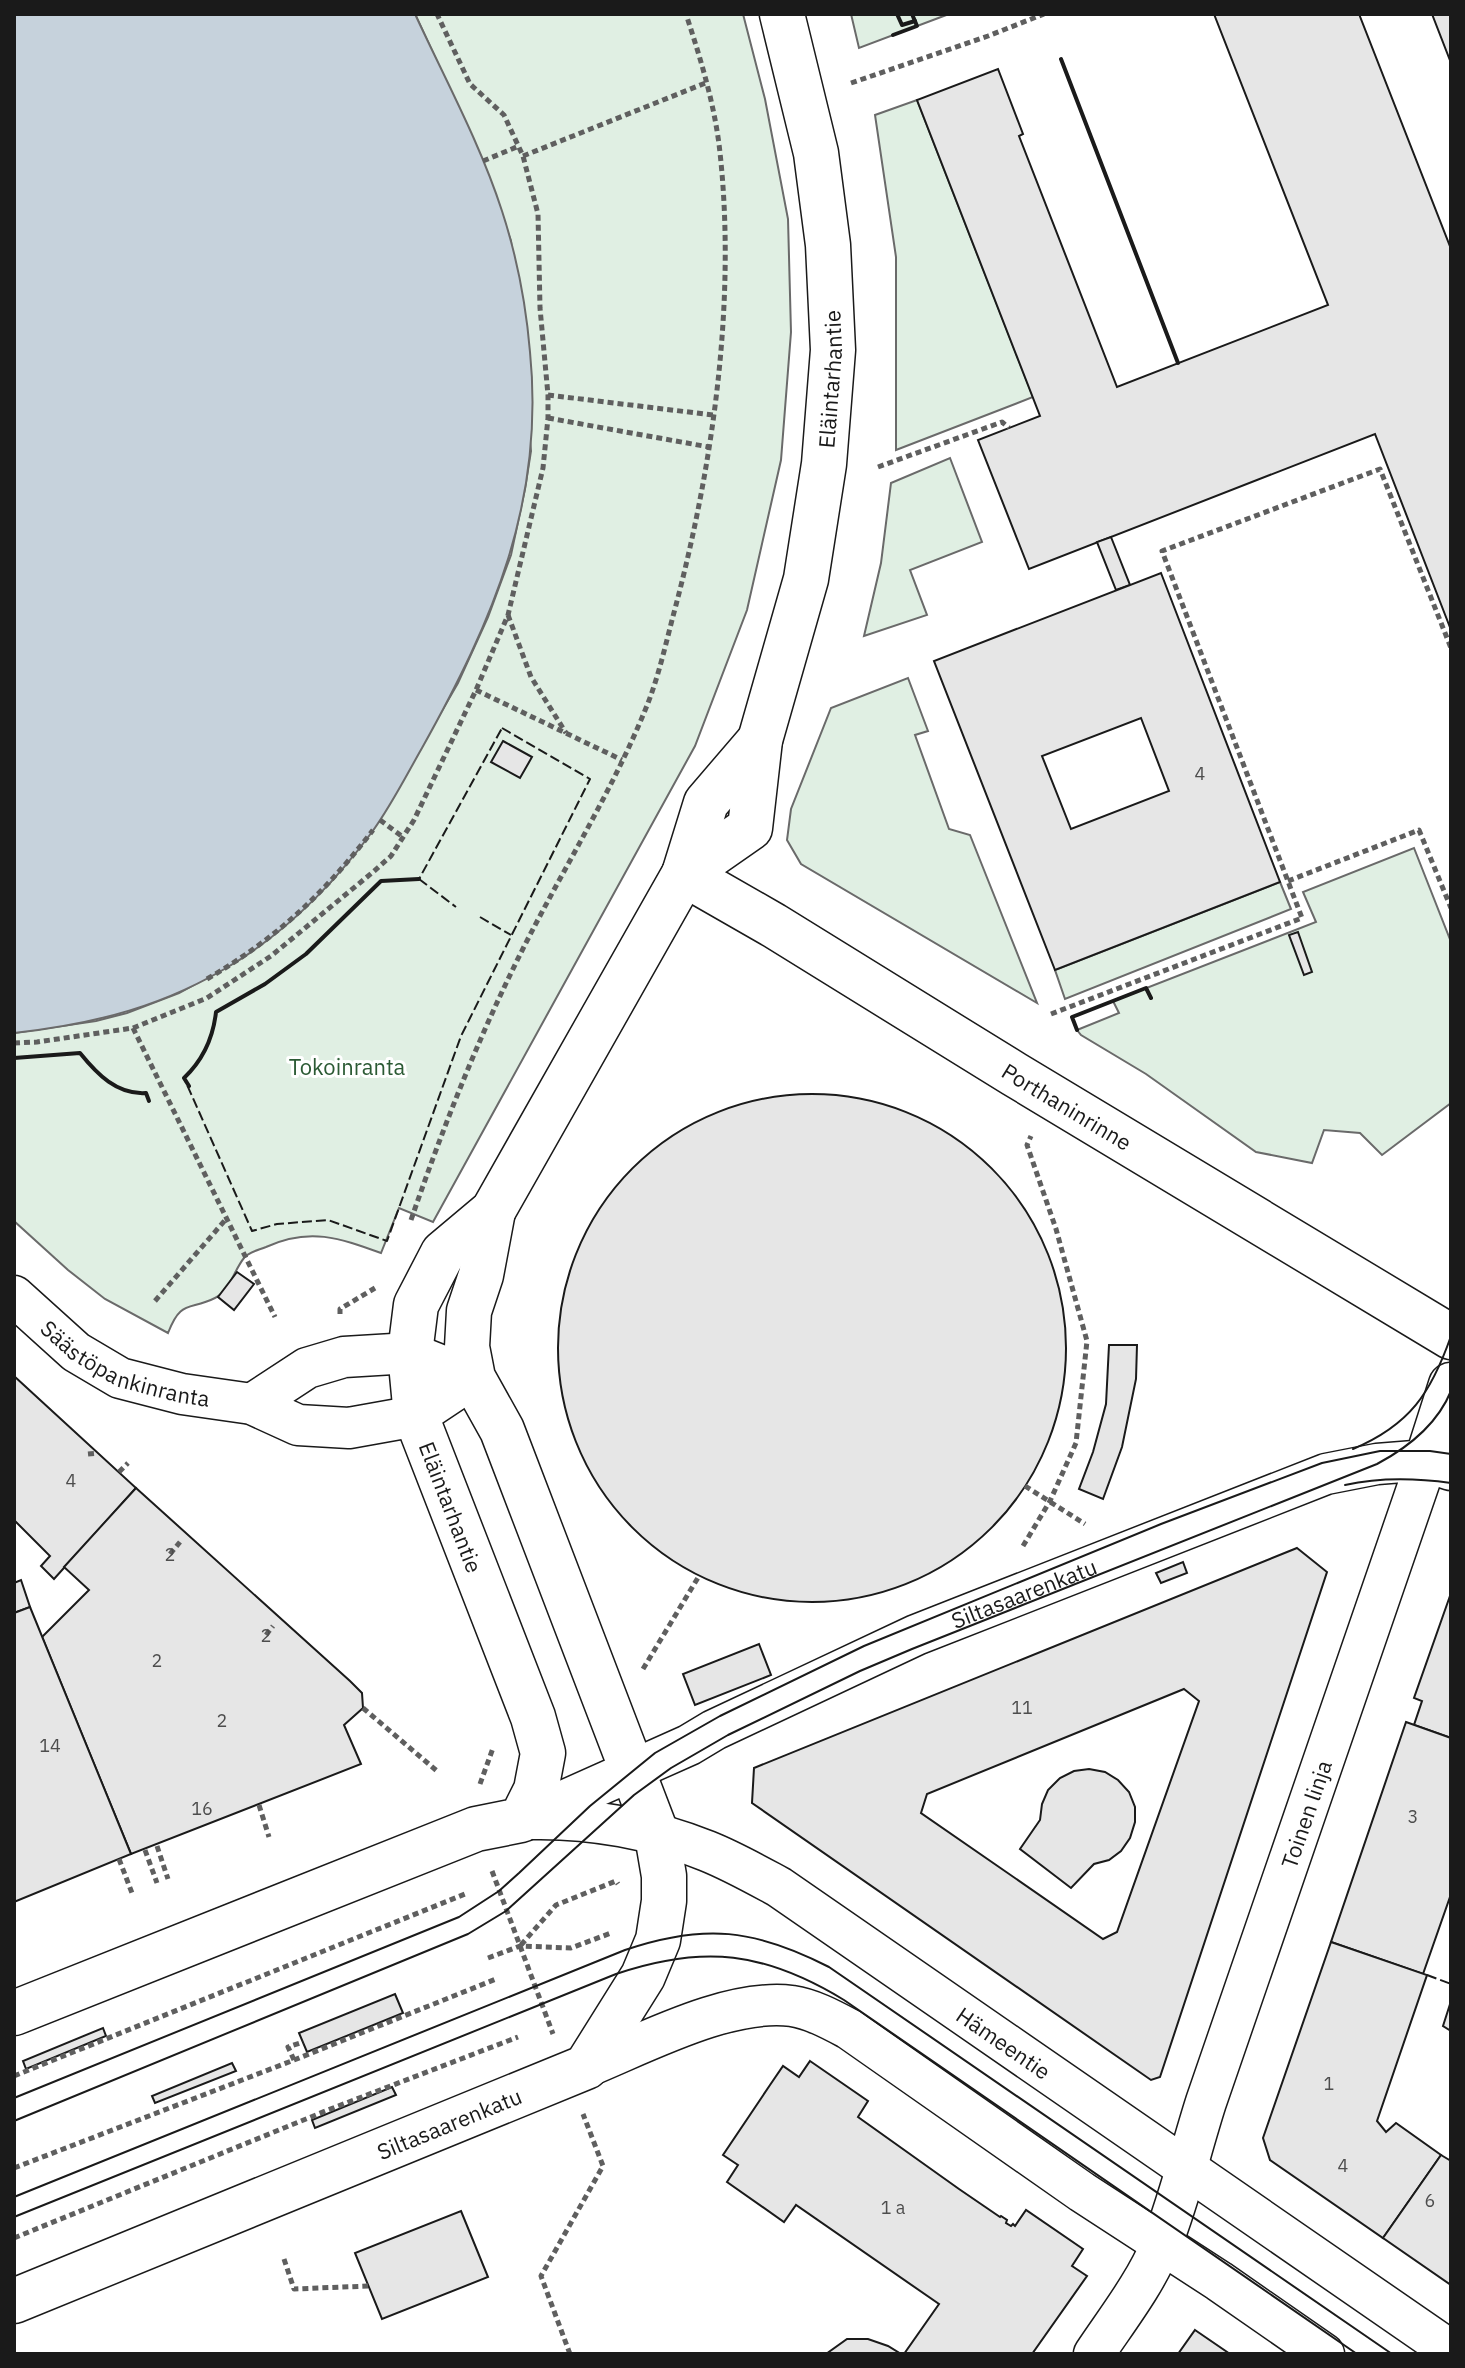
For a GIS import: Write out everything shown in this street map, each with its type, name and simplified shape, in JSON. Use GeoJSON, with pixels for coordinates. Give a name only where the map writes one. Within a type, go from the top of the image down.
{"type":"FeatureCollection","features":[{"type":"Feature","properties":{"kind":"main road","name":"Eläintarhantie"},"geometry":{"type":"LineString","coordinates":[[634,1770],[502,1430],[473,1378],[467,1347],[469,1311],[481,1275],[493,1211],[684,874],[706,803],[760,740],[806,579],[824,464],[833,350],[828,245],[816,153],[782,14]]}},
{"type":"Feature","properties":{"kind":"main road","name":"Porthaninrinne"},"geometry":{"type":"LineString","coordinates":[[684,874],[1451,1337]]}},
{"type":"Feature","properties":{"kind":"main road","name":"Eläintarhantie"},"geometry":{"type":"LineString","coordinates":[[493,1211],[443,1253],[416,1305],[410,1353],[416,1416],[533,1717],[543,1753],[536,1790],[521,1820]]}},
{"type":"Feature","properties":{"kind":"main road","name":"Toinen linja"},"geometry":{"type":"LineString","coordinates":[[1439,1464],[1451,1385]]}},
{"type":"Feature","properties":{"kind":"main road"},"geometry":{"type":"LineString","coordinates":[[577,2071],[643,1976],[658,1940],[664,1889],[657,1835],[634,1770]]}},
{"type":"Feature","properties":{"kind":"main road","name":"Siltasaarenkatu"},"geometry":{"type":"LineString","coordinates":[[14,2013],[476,1829],[521,1820]]}},
{"type":"Feature","properties":{"kind":"main road","name":"Siltasaarenkatu"},"geometry":{"type":"LineString","coordinates":[[14,2301],[577,2071]]}},
{"type":"Feature","properties":{"kind":"street","name":"Säästöpankinranta"},"geometry":{"type":"LineString","coordinates":[[14,1296],[76,1352],[120,1378],[182,1394],[252,1404],[298,1425],[349,1428],[416,1416],[473,1378]]}},
{"type":"Feature","properties":{"kind":"street"},"geometry":{"type":"LineString","coordinates":[[252,1404],[307,1368],[344,1357],[410,1353],[473,1378]]}},
{"type":"Feature","properties":{"kind":"street","name":"Siltasaarenkatu"},"geometry":{"type":"LineString","coordinates":[[521,1820],[634,1770],[916,1635],[1326,1474],[1377,1464],[1439,1464]]}},
{"type":"Feature","properties":{"kind":"street","name":"Toinen linja"},"geometry":{"type":"LineString","coordinates":[[1094,2354],[1139,2288],[1161,2243],[1187,2170],[1206,2102],[1439,1464]]}},
{"type":"Feature","properties":{"kind":"street","name":"Hämeentie"},"geometry":{"type":"LineString","coordinates":[[521,1820],[576,1820],[657,1835],[707,1851],[779,1887],[1451,2351]]}},
{"type":"Feature","properties":{"kind":"street"},"geometry":{"type":"LineString","coordinates":[[577,2071],[725,2012],[760,2005],[795,2006],[825,2016],[849,2029],[1082,2192],[1324,2354]]}},
{"type":"Feature","properties":{"kind":"path"},"geometry":{"type":"LineString","coordinates":[[14,1043],[133,1028],[207,998],[271,956],[373,872],[391,856],[414,820],[508,615],[543,468],[548,418],[540,308],[538,214],[523,156],[504,115],[470,84],[437,14]]}},
{"type":"Feature","properties":{"kind":"path"},"geometry":{"type":"LineString","coordinates":[[407,1231],[451,1111],[512,971],[622,760],[648,702],[685,571],[706,476],[724,290],[724,213],[719,143],[708,82],[686,14]]}},
{"type":"Feature","properties":{"kind":"path"},"geometry":{"type":"LineString","coordinates":[[851,83],[1044,14]]}},
{"type":"Feature","properties":{"kind":"path"},"geometry":{"type":"LineString","coordinates":[[523,156],[708,82]]}},
{"type":"Feature","properties":{"kind":"path"},"geometry":{"type":"LineString","coordinates":[[483,161],[519,146]]}},
{"type":"Feature","properties":{"kind":"path"},"geometry":{"type":"LineString","coordinates":[[548,395],[713,415]]}},
{"type":"Feature","properties":{"kind":"path"},"geometry":{"type":"LineString","coordinates":[[548,418],[709,447]]}},
{"type":"Feature","properties":{"kind":"path"},"geometry":{"type":"LineString","coordinates":[[878,467],[1002,422],[1009,428]]}},
{"type":"Feature","properties":{"kind":"path"},"geometry":{"type":"LineString","coordinates":[[1051,1014],[1302,918],[1162,551],[1380,469],[1451,648]]}},
{"type":"Feature","properties":{"kind":"path"},"geometry":{"type":"LineString","coordinates":[[508,615],[531,677],[567,734]]}},
{"type":"Feature","properties":{"kind":"path"},"geometry":{"type":"LineString","coordinates":[[476,690],[622,760]]}},
{"type":"Feature","properties":{"kind":"path"},"geometry":{"type":"LineString","coordinates":[[380,820],[403,837]]}},
{"type":"Feature","properties":{"kind":"path"},"geometry":{"type":"LineString","coordinates":[[207,979],[238,961],[289,922],[337,874],[373,830]]}},
{"type":"Feature","properties":{"kind":"path"},"geometry":{"type":"LineString","coordinates":[[1288,881],[1419,830],[1451,908]]}},
{"type":"Feature","properties":{"kind":"path"},"geometry":{"type":"LineString","coordinates":[[133,1028],[275,1317]]}},
{"type":"Feature","properties":{"kind":"path"},"geometry":{"type":"LineString","coordinates":[[1021,1551],[1050,1501],[1076,1443],[1087,1341],[1056,1229],[1027,1145],[1036,1125]]}},
{"type":"Feature","properties":{"kind":"path"},"geometry":{"type":"LineString","coordinates":[[155,1301],[227,1218]]}},
{"type":"Feature","properties":{"kind":"path"},"geometry":{"type":"LineString","coordinates":[[340,1309],[379,1285]]}},
{"type":"Feature","properties":{"kind":"path"},"geometry":{"type":"LineString","coordinates":[[88,1454],[98,1453]]}},
{"type":"Feature","properties":{"kind":"path"},"geometry":{"type":"LineString","coordinates":[[119,1472],[128,1463]]}},
{"type":"Feature","properties":{"kind":"path"},"geometry":{"type":"LineString","coordinates":[[1025,1486],[1086,1524]]}},
{"type":"Feature","properties":{"kind":"path"},"geometry":{"type":"LineString","coordinates":[[170,1554],[180,1542]]}},
{"type":"Feature","properties":{"kind":"path"},"geometry":{"type":"LineString","coordinates":[[638,1676],[699,1576]]}},
{"type":"Feature","properties":{"kind":"path"},"geometry":{"type":"LineString","coordinates":[[266,1635],[273,1626]]}},
{"type":"Feature","properties":{"kind":"path"},"geometry":{"type":"LineString","coordinates":[[363,1708],[437,1771]]}},
{"type":"Feature","properties":{"kind":"path"},"geometry":{"type":"LineString","coordinates":[[495,1743],[468,1809],[520,1946],[577,2071],[603,2166],[541,2276],[570,2354]]}},
{"type":"Feature","properties":{"kind":"path"},"geometry":{"type":"LineString","coordinates":[[259,1805],[269,1837]]}},
{"type":"Feature","properties":{"kind":"path"},"geometry":{"type":"LineString","coordinates":[[157,1846],[168,1879]]}},
{"type":"Feature","properties":{"kind":"path"},"geometry":{"type":"LineString","coordinates":[[145,1850],[157,1883]]}},
{"type":"Feature","properties":{"kind":"path"},"geometry":{"type":"LineString","coordinates":[[119,1859],[132,1893]]}},
{"type":"Feature","properties":{"kind":"path"},"geometry":{"type":"LineString","coordinates":[[520,1946],[556,1905],[616,1881],[626,1891]]}},
{"type":"Feature","properties":{"kind":"path"},"geometry":{"type":"LineString","coordinates":[[14,2076],[465,1894]]}},
{"type":"Feature","properties":{"kind":"path"},"geometry":{"type":"LineString","coordinates":[[488,1958],[520,1946],[571,1948],[615,1932]]}},
{"type":"Feature","properties":{"kind":"path"},"geometry":{"type":"LineString","coordinates":[[14,2168],[496,1979]]}},
{"type":"Feature","properties":{"kind":"path"},"geometry":{"type":"LineString","coordinates":[[14,2238],[328,2110],[518,2037]]}},
{"type":"Feature","properties":{"kind":"path"},"geometry":{"type":"LineString","coordinates":[[294,2060],[288,2047],[303,2042]]}},
{"type":"Feature","properties":{"kind":"path"},"geometry":{"type":"LineString","coordinates":[[284,2259],[294,2289],[368,2286]]}},
{"type":"Feature","properties":{"kind":"green space","name":"Tokoinranta"},"geometry":{"type":"Polygon","coordinates":[[[415,14],[743,14],[765,99],[788,219],[791,332],[781,460],[747,610],[695,746],[433,1222],[399,1208],[381,1253],[338,1239],[310,1236],[296,1237],[254,1251],[244,1258],[220,1295],[182,1310],[168,1333],[105,1299],[14,1221],[14,1033],[96,1021],[179,993],[238,961],[289,922],[330,883],[373,830],[458,683],[488,617],[511,555],[531,451],[511,241],[483,161],[415,14]]]}},
{"type":"Feature","properties":{"kind":"green space"},"geometry":{"type":"Polygon","coordinates":[[[851,14],[949,14],[859,48],[851,14]]]}},
{"type":"Feature","properties":{"kind":"green space"},"geometry":{"type":"Polygon","coordinates":[[[917,100],[1033,397],[896,450],[896,257],[875,115],[917,100]]]}},
{"type":"Feature","properties":{"kind":"green space"},"geometry":{"type":"Polygon","coordinates":[[[950,458],[982,542],[910,570],[927,615],[864,636],[881,563],[891,483],[950,458]]]}},
{"type":"Feature","properties":{"kind":"green space"},"geometry":{"type":"Polygon","coordinates":[[[908,678],[928,731],[915,735],[949,829],[970,835],[1037,1003],[801,864],[787,840],[791,809],[831,708],[908,678]]]}},
{"type":"Feature","properties":{"kind":"green space"},"geometry":{"type":"Polygon","coordinates":[[[1414,848],[1451,942],[1451,1103],[1382,1155],[1360,1133],[1324,1130],[1312,1163],[1256,1152],[1146,1074],[1077,1030],[1119,1013],[1113,1001],[1316,922],[1303,892],[1414,848]]]}},
{"type":"Feature","properties":{"kind":"green space"},"geometry":{"type":"Polygon","coordinates":[[[1280,882],[1291,909],[1065,999],[1055,970],[1280,882]]]}},
{"type":"Feature","properties":{"kind":"shaded area"},"geometry":{"type":"Polygon","coordinates":[[[14,14],[415,14],[473,136],[507,228],[526,316],[533,407],[521,509],[491,606],[448,701],[386,812],[358,851],[293,920],[256,949],[210,977],[129,1011],[14,1033],[14,14]]]}},
{"type":"Feature","properties":{"kind":"building"},"geometry":{"type":"Polygon","coordinates":[[[1214,14],[1359,14],[1451,249],[1451,630],[1375,434],[1029,569],[978,440],[1040,416],[917,100],[998,69],[1023,134],[1019,136],[1117,387],[1328,305],[1214,14]]]}},
{"type":"Feature","properties":{"kind":"building"},"geometry":{"type":"Polygon","coordinates":[[[1432,14],[1451,14],[1451,63],[1432,14]]]}},
{"type":"Feature","properties":{"kind":"building"},"geometry":{"type":"Polygon","coordinates":[[[1111,537],[1130,585],[1116,590],[1097,542],[1111,537]]]}},
{"type":"Feature","properties":{"kind":"building"},"geometry":{"type":"Polygon","coordinates":[[[1161,573],[1280,882],[1055,970],[934,661],[1161,573]],[[1141,718],[1042,756],[1071,829],[1169,791],[1141,718]]]}},
{"type":"Feature","properties":{"kind":"building"},"geometry":{"type":"Polygon","coordinates":[[[503,741],[532,757],[520,778],[491,762],[503,741]]]}},
{"type":"Feature","properties":{"kind":"building"},"geometry":{"type":"Polygon","coordinates":[[[1298,932],[1312,972],[1304,975],[1289,935],[1298,932]]]}},
{"type":"Feature","properties":{"kind":"building"},"geometry":{"type":"Polygon","coordinates":[[[812,1094],[862,1099],[909,1113],[953,1137],[992,1168],[1023,1207],[1047,1251],[1061,1298],[1066,1348],[1061,1398],[1047,1445],[1023,1489],[992,1528],[953,1559],[909,1583],[862,1597],[812,1602],[762,1597],[715,1583],[671,1559],[632,1528],[601,1489],[577,1445],[563,1398],[558,1348],[563,1298],[577,1251],[601,1207],[632,1168],[671,1137],[715,1113],[762,1099],[812,1094]]]}},
{"type":"Feature","properties":{"kind":"building"},"geometry":{"type":"Polygon","coordinates":[[[237,1272],[254,1284],[234,1310],[218,1297],[237,1272]]]}},
{"type":"Feature","properties":{"kind":"building"},"geometry":{"type":"Polygon","coordinates":[[[1109,1345],[1137,1345],[1136,1379],[1122,1447],[1103,1499],[1079,1489],[1106,1404],[1109,1345]]]}},
{"type":"Feature","properties":{"kind":"building"},"geometry":{"type":"Polygon","coordinates":[[[14,1376],[136,1488],[54,1579],[41,1566],[50,1556],[14,1520],[14,1376]]]}},
{"type":"Feature","properties":{"kind":"building"},"geometry":{"type":"Polygon","coordinates":[[[136,1488],[350,1681],[362,1693],[363,1708],[344,1725],[361,1764],[131,1854],[42,1637],[89,1590],[64,1567],[136,1488]]]}},
{"type":"Feature","properties":{"kind":"building"},"geometry":{"type":"Polygon","coordinates":[[[1297,1548],[1327,1572],[1160,2077],[1151,2080],[752,1803],[754,1768],[1297,1548]],[[1184,1689],[927,1794],[921,1813],[1103,1939],[1117,1932],[1199,1701],[1184,1689]]]}},
{"type":"Feature","properties":{"kind":"building"},"geometry":{"type":"Polygon","coordinates":[[[1183,1562],[1187,1573],[1161,1583],[1156,1573],[1183,1562]]]}},
{"type":"Feature","properties":{"kind":"building"},"geometry":{"type":"Polygon","coordinates":[[[21,1580],[30,1607],[14,1613],[14,1583],[21,1580]]]}},
{"type":"Feature","properties":{"kind":"building"},"geometry":{"type":"Polygon","coordinates":[[[1451,1593],[1451,1738],[1414,1725],[1422,1701],[1414,1698],[1451,1593]]]}},
{"type":"Feature","properties":{"kind":"building"},"geometry":{"type":"Polygon","coordinates":[[[30,1607],[131,1854],[14,1902],[14,1613],[30,1607]]]}},
{"type":"Feature","properties":{"kind":"building"},"geometry":{"type":"Polygon","coordinates":[[[759,1644],[771,1675],[695,1705],[683,1674],[759,1644]]]}},
{"type":"Feature","properties":{"kind":"building"},"geometry":{"type":"Polygon","coordinates":[[[1406,1722],[1451,1738],[1451,1894],[1423,1974],[1331,1942],[1406,1722]]]}},
{"type":"Feature","properties":{"kind":"building"},"geometry":{"type":"Polygon","coordinates":[[[1089,1769],[1105,1772],[1129,1792],[1135,1807],[1135,1822],[1130,1838],[1121,1851],[1109,1860],[1094,1864],[1071,1888],[1020,1849],[1040,1820],[1048,1790],[1060,1778],[1074,1771],[1089,1769]]]}},
{"type":"Feature","properties":{"kind":"building"},"geometry":{"type":"Polygon","coordinates":[[[1331,1942],[1427,1975],[1377,2121],[1386,2132],[1396,2123],[1441,2155],[1383,2238],[1270,2160],[1263,2138],[1331,1942]]]}},
{"type":"Feature","properties":{"kind":"building"},"geometry":{"type":"Polygon","coordinates":[[[395,1994],[403,2013],[307,2052],[299,2033],[395,1994]]]}},
{"type":"Feature","properties":{"kind":"building"},"geometry":{"type":"Polygon","coordinates":[[[1451,2001],[1451,2031],[1443,2026],[1451,2001]]]}},
{"type":"Feature","properties":{"kind":"building"},"geometry":{"type":"Polygon","coordinates":[[[103,2028],[106,2036],[26,2069],[23,2061],[103,2028]]]}},
{"type":"Feature","properties":{"kind":"building"},"geometry":{"type":"Polygon","coordinates":[[[810,2061],[868,2101],[858,2117],[1007,2220],[1006,2223],[1015,2226],[1026,2210],[1083,2249],[1072,2266],[1087,2276],[1032,2354],[904,2354],[939,2304],[796,2205],[784,2222],[727,2182],[738,2165],[723,2155],[783,2066],[799,2077],[810,2061]]]}},
{"type":"Feature","properties":{"kind":"building"},"geometry":{"type":"Polygon","coordinates":[[[232,2063],[236,2071],[155,2103],[152,2096],[232,2063]]]}},
{"type":"Feature","properties":{"kind":"building"},"geometry":{"type":"Polygon","coordinates":[[[392,2087],[396,2095],[315,2128],[312,2120],[392,2087]]]}},
{"type":"Feature","properties":{"kind":"building"},"geometry":{"type":"Polygon","coordinates":[[[1441,2155],[1451,2161],[1451,2285],[1383,2238],[1441,2155]]]}},
{"type":"Feature","properties":{"kind":"building"},"geometry":{"type":"Polygon","coordinates":[[[461,2211],[488,2277],[382,2319],[355,2253],[461,2211]]]}},
{"type":"Feature","properties":{"kind":"building"},"geometry":{"type":"Polygon","coordinates":[[[1195,2330],[1230,2354],[1178,2354],[1195,2330]]]}},
{"type":"Feature","properties":{"kind":"building"},"geometry":{"type":"Polygon","coordinates":[[[847,2339],[868,2339],[901,2354],[826,2354],[847,2339]]]}},
{"type":"Feature","properties":{"kind":"tram line"},"geometry":{"type":"LineString","coordinates":[[1353,1449],[1390,1429],[1416,1405],[1435,1374],[1451,1336]]}},
{"type":"Feature","properties":{"kind":"tram line"},"geometry":{"type":"LineString","coordinates":[[14,2121],[468,1934],[506,1911],[634,1795],[671,1768],[728,1735],[912,1649],[1377,1464],[1421,1434],[1438,1414],[1451,1391]]}},
{"type":"Feature","properties":{"kind":"tram line"},"geometry":{"type":"LineString","coordinates":[[14,2098],[459,1917],[499,1891],[590,1806],[655,1753],[720,1716],[864,1646],[1161,1524],[1322,1463],[1380,1451],[1451,1454]]}},
{"type":"Feature","properties":{"kind":"tram line"},"geometry":{"type":"LineString","coordinates":[[1345,1485],[1398,1479],[1451,1483]]}},
{"type":"Feature","properties":{"kind":"tram line"},"geometry":{"type":"LineString","coordinates":[[14,2197],[625,1950],[680,1936],[729,1934],[777,1945],[829,1967],[1392,2354]]}},
{"type":"Feature","properties":{"kind":"tram line"},"geometry":{"type":"LineString","coordinates":[[14,2217],[616,1974],[678,1959],[706,1956],[733,1958],[787,1971],[844,2000],[1357,2354]]}},
{"type":"Feature","properties":{"kind":"fence"},"geometry":{"type":"LineString","coordinates":[[502,728],[590,779],[461,1036],[387,1241],[328,1220],[277,1224],[252,1231],[184,1078],[206,1048],[216,1012],[265,984],[306,954],[381,881],[419,879],[502,728]]}},
{"type":"Feature","properties":{"kind":"fence"},"geometry":{"type":"LineString","coordinates":[[419,879],[456,907]]}},
{"type":"Feature","properties":{"kind":"fence"},"geometry":{"type":"LineString","coordinates":[[480,917],[511,935]]}},
{"type":"Feature","properties":{"kind":"fence"},"geometry":{"type":"LineString","coordinates":[[1427,1975],[1451,1984]]}},
{"type":"Feature","properties":{"kind":"wall"},"geometry":{"type":"LineString","coordinates":[[897,14],[902,25],[915,21]]}},
{"type":"Feature","properties":{"kind":"wall"},"geometry":{"type":"LineString","coordinates":[[893,35],[917,26],[912,14]]}},
{"type":"Feature","properties":{"kind":"wall"},"geometry":{"type":"LineString","coordinates":[[1061,59],[1178,363]]}},
{"type":"Feature","properties":{"kind":"wall"},"geometry":{"type":"LineString","coordinates":[[189,1086],[184,1078],[206,1048],[216,1012],[265,984],[306,954],[381,881],[419,879]]}},
{"type":"Feature","properties":{"kind":"wall"},"geometry":{"type":"LineString","coordinates":[[1077,1030],[1072,1017],[1146,988],[1151,998]]}},
{"type":"Feature","properties":{"kind":"wall"},"geometry":{"type":"LineString","coordinates":[[14,1058],[80,1053],[108,1082],[126,1091],[146,1093],[149,1101]]}}]}
